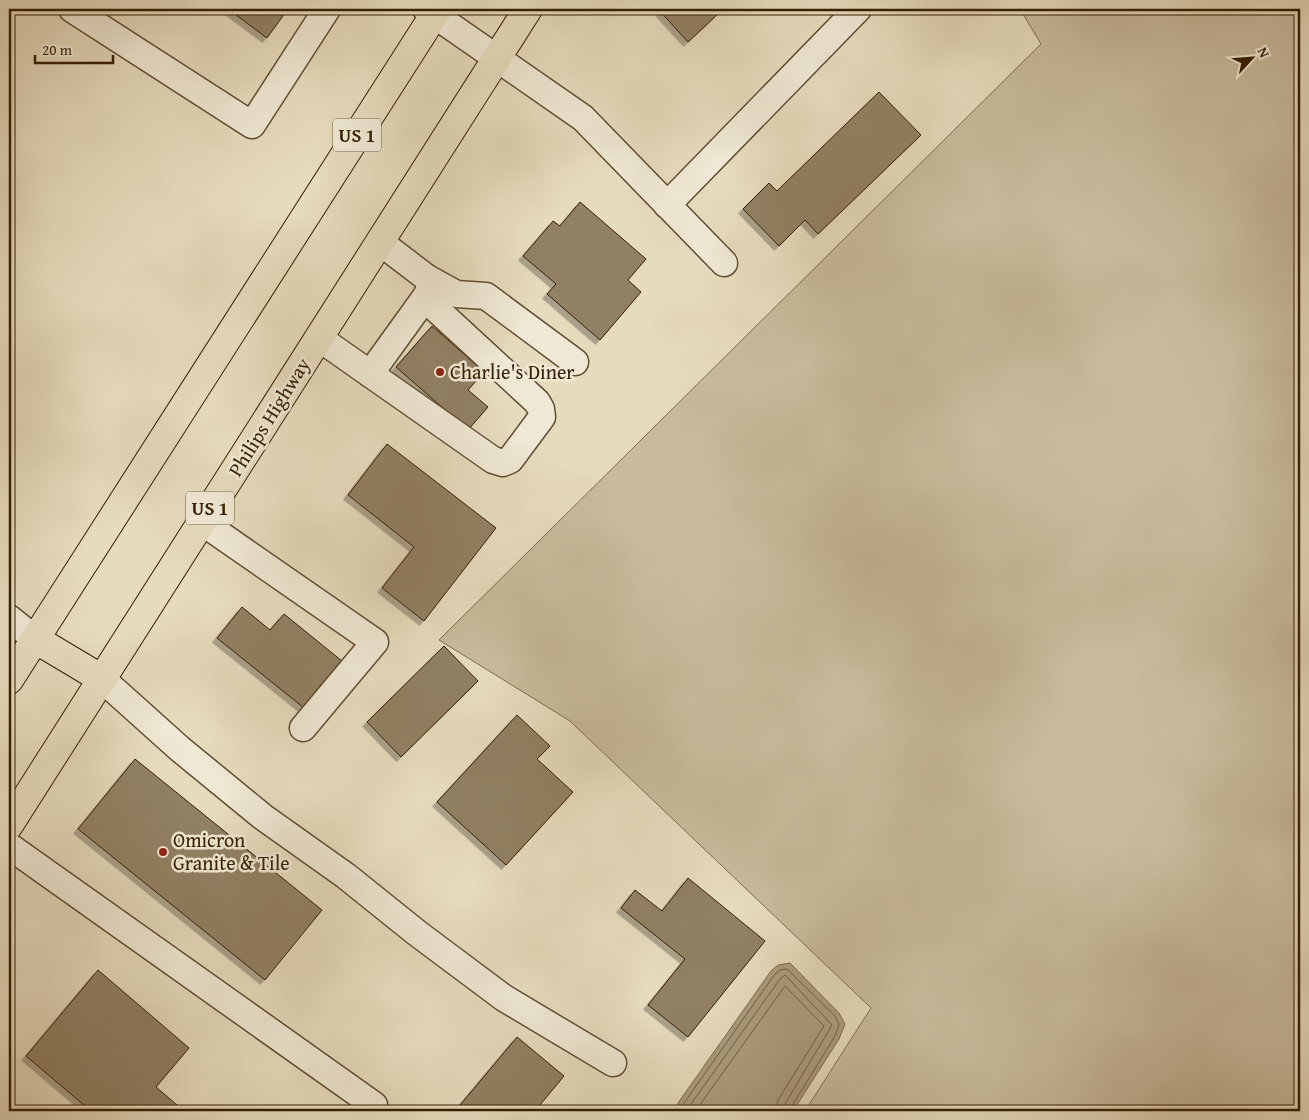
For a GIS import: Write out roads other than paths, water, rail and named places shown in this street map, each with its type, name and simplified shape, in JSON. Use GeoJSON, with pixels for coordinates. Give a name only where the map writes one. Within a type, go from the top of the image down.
{"type":"FeatureCollection","features":[{"type":"Feature","properties":{"kind":"main road","name":"Philips Highway"},"geometry":{"type":"LineString","coordinates":[[9,825],[528,9]]}},
{"type":"Feature","properties":{"kind":"main road","name":"US 1"},"geometry":{"type":"LineString","coordinates":[[9,680],[433,10]]}},
{"type":"Feature","properties":{"kind":"main road"},"geometry":{"type":"LineString","coordinates":[[35,639],[102,679]]}},
{"type":"Feature","properties":{"kind":"street"},"geometry":{"type":"LineString","coordinates":[[72,9],[252,125],[327,9]]}},
{"type":"Feature","properties":{"kind":"street"},"geometry":{"type":"LineString","coordinates":[[667,205],[858,9]]}},
{"type":"Feature","properties":{"kind":"street"},"geometry":{"type":"LineString","coordinates":[[433,10],[496,59],[584,118],[724,263]]}},
{"type":"Feature","properties":{"kind":"street"},"geometry":{"type":"LineString","coordinates":[[319,338],[493,460],[503,463],[510,460],[542,417],[541,409],[537,402],[435,308],[427,287],[380,242]]}},
{"type":"Feature","properties":{"kind":"street"},"geometry":{"type":"LineString","coordinates":[[427,287],[456,294],[486,296],[575,362]]}},
{"type":"Feature","properties":{"kind":"street"},"geometry":{"type":"LineString","coordinates":[[370,374],[427,287]]}},
{"type":"Feature","properties":{"kind":"street"},"geometry":{"type":"LineString","coordinates":[[202,522],[374,642],[304,728]]}},
{"type":"Feature","properties":{"kind":"street"},"geometry":{"type":"LineString","coordinates":[[9,618],[35,639]]}},
{"type":"Feature","properties":{"kind":"street"},"geometry":{"type":"LineString","coordinates":[[102,679],[180,749],[263,817],[346,876],[417,933],[504,998],[613,1063]]}},
{"type":"Feature","properties":{"kind":"street"},"geometry":{"type":"LineString","coordinates":[[9,846],[374,1105]]}},
{"type":"Feature","properties":{"kind":"water"},"geometry":{"type":"Polygon","coordinates":[[[790,963],[839,1013],[845,1024],[839,1039],[793,1111],[680,1111],[678,1103],[771,971],[778,965],[790,963]]]}},
{"type":"Feature","properties":{"kind":"place","name":"Charlie's Diner"},"geometry":{"type":"Point","coordinates":[440,372]}},
{"type":"Feature","properties":{"kind":"place","name":"Omicron Granite & Tile"},"geometry":{"type":"Point","coordinates":[163,852]}}]}
